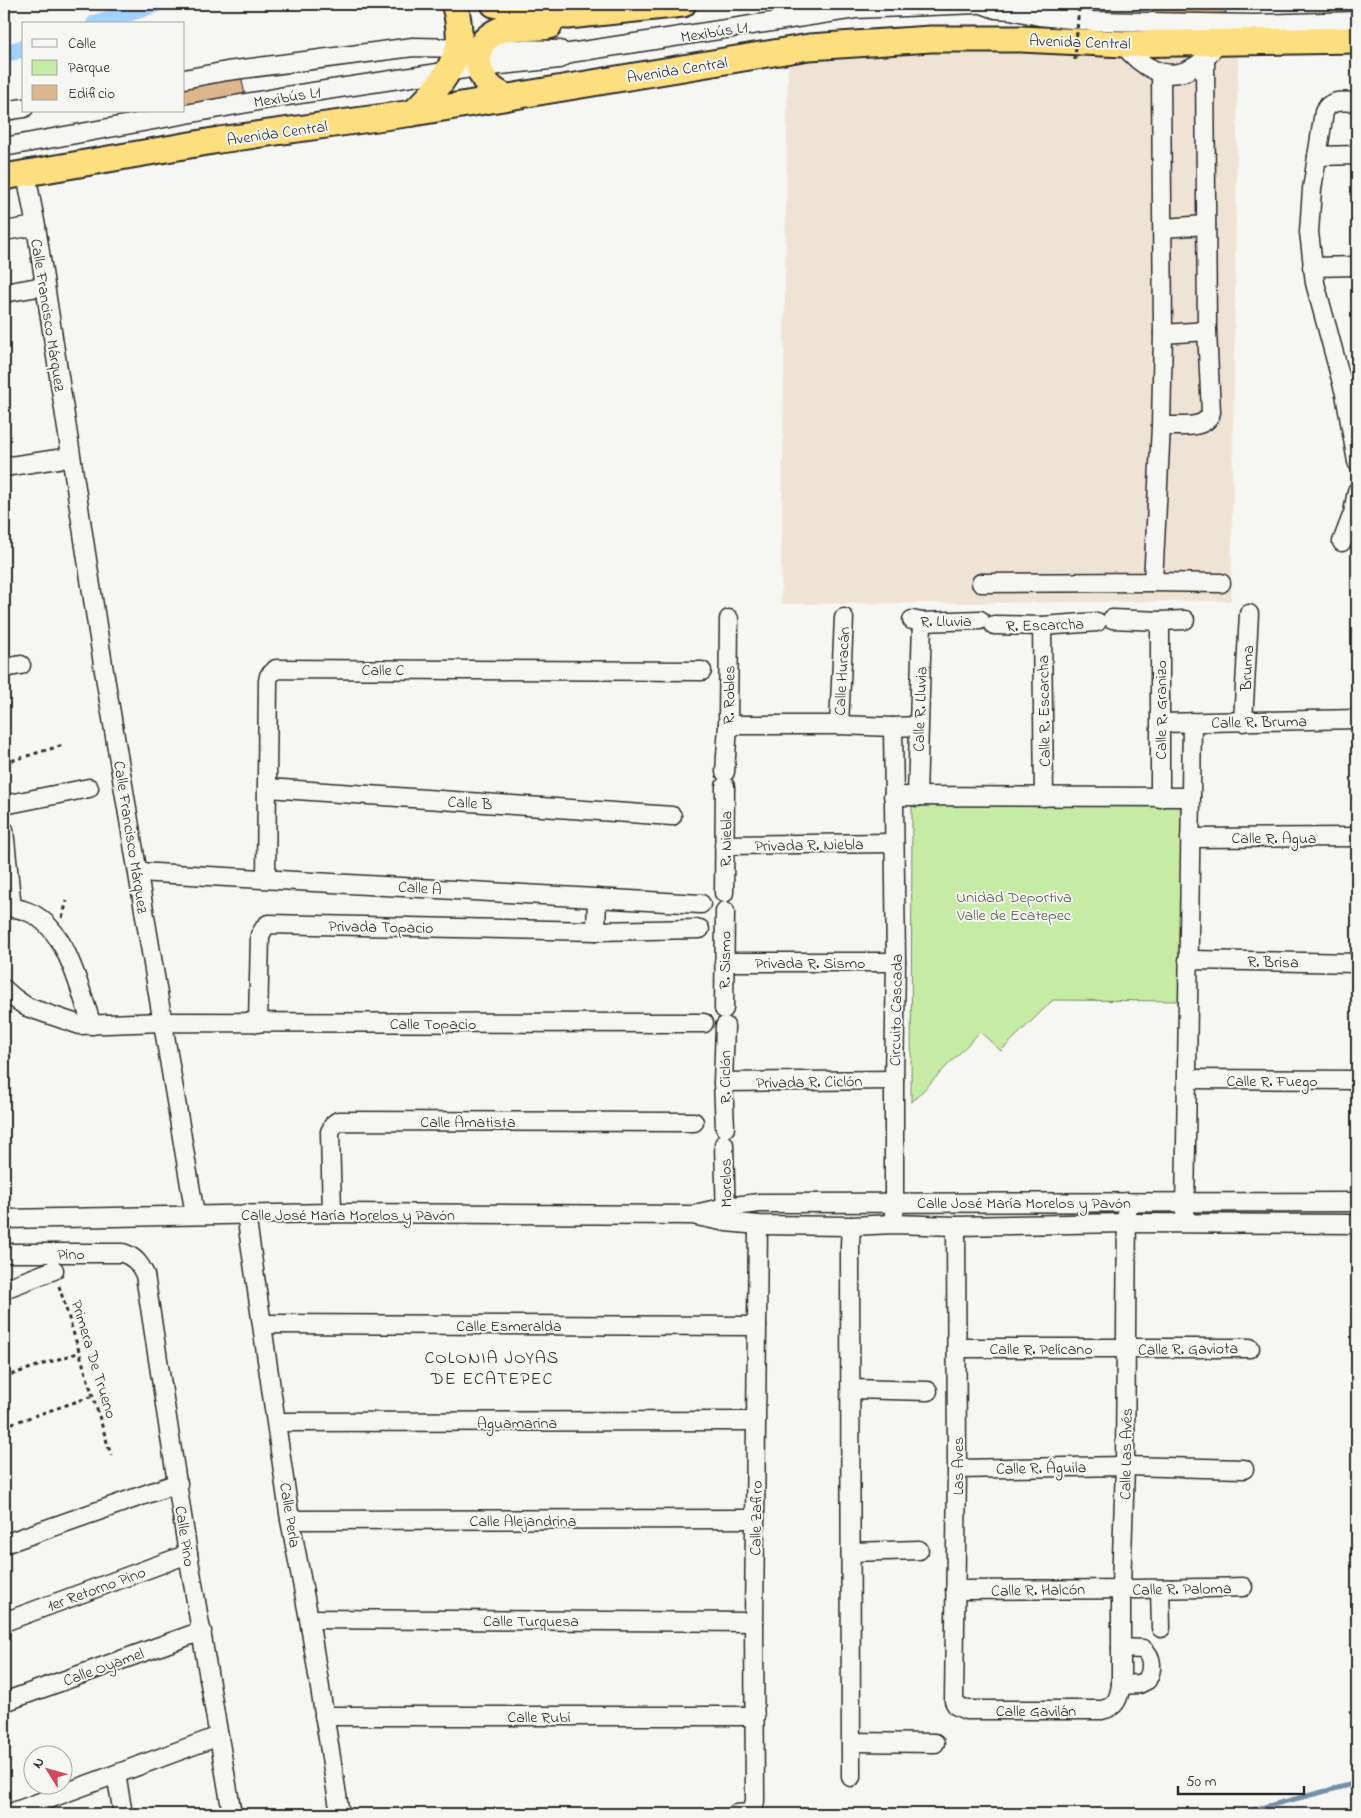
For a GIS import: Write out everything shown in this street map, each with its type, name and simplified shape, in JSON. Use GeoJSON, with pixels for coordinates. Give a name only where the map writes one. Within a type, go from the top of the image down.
{"type":"FeatureCollection","features":[{"type":"Feature","properties":{"kind":"highway"},"geometry":{"type":"LineString","coordinates":[[454,4],[458,22],[484,80],[496,92],[506,97]]}},
{"type":"Feature","properties":{"kind":"highway"},"geometry":{"type":"LineString","coordinates":[[494,4],[512,9],[568,16],[683,4]]}},
{"type":"Feature","properties":{"kind":"highway"},"geometry":{"type":"LineString","coordinates":[[413,113],[426,101],[447,72],[473,54],[494,32],[504,28],[545,27],[562,21],[568,16]]}},
{"type":"Feature","properties":{"kind":"highway","name":"Avenida Central"},"geometry":{"type":"LineString","coordinates":[[15,175],[218,140],[413,113],[809,47],[931,39],[1021,39],[1123,44],[1210,52],[1357,40]]}},
{"type":"Feature","properties":{"kind":"street","name":"Mexibús L1"},"geometry":{"type":"LineString","coordinates":[[185,79],[414,47],[473,54],[558,49],[570,53],[855,9],[978,4]]}},
{"type":"Feature","properties":{"kind":"street"},"geometry":{"type":"LineString","coordinates":[[982,4],[996,9],[1039,16],[1093,21],[1254,24],[1357,21]]}},
{"type":"Feature","properties":{"kind":"street"},"geometry":{"type":"LineString","coordinates":[[1123,44],[1147,67],[1162,74],[1180,73],[1190,69],[1210,52]]}},
{"type":"Feature","properties":{"kind":"street"},"geometry":{"type":"LineString","coordinates":[[1161,426],[1200,424],[1204,423],[1210,416],[1206,224],[1210,52]]}},
{"type":"Feature","properties":{"kind":"street","name":"Mexibús L1"},"geometry":{"type":"LineString","coordinates":[[4,147],[280,97],[447,72]]}},
{"type":"Feature","properties":{"kind":"street"},"geometry":{"type":"LineString","coordinates":[[1153,582],[1161,426],[1163,334],[1162,74]]}},
{"type":"Feature","properties":{"kind":"street"},"geometry":{"type":"LineString","coordinates":[[1357,102],[1332,102],[1326,108],[1320,129],[1312,189],[1309,232],[1314,282],[1345,394],[1357,462]]}},
{"type":"Feature","properties":{"kind":"street"},"geometry":{"type":"LineString","coordinates":[[4,111],[22,108]]}},
{"type":"Feature","properties":{"kind":"street"},"geometry":{"type":"LineString","coordinates":[[1317,156],[1357,155]]}},
{"type":"Feature","properties":{"kind":"street","name":"Calle Francisco Márquez"},"geometry":{"type":"LineString","coordinates":[[15,175],[36,226],[71,457],[195,1215]]}},
{"type":"Feature","properties":{"kind":"street"},"geometry":{"type":"LineString","coordinates":[[1163,228],[1206,224]]}},
{"type":"Feature","properties":{"kind":"street"},"geometry":{"type":"LineString","coordinates":[[4,232],[36,226]]}},
{"type":"Feature","properties":{"kind":"street"},"geometry":{"type":"LineString","coordinates":[[1312,267],[1357,266]]}},
{"type":"Feature","properties":{"kind":"street"},"geometry":{"type":"LineString","coordinates":[[4,293],[44,286]]}},
{"type":"Feature","properties":{"kind":"street"},"geometry":{"type":"LineString","coordinates":[[1163,334],[1207,331]]}},
{"type":"Feature","properties":{"kind":"street"},"geometry":{"type":"LineString","coordinates":[[4,467],[71,457]]}},
{"type":"Feature","properties":{"kind":"street"},"geometry":{"type":"LineString","coordinates":[[1342,542],[1357,491]]}},
{"type":"Feature","properties":{"kind":"street"},"geometry":{"type":"LineString","coordinates":[[981,582],[1222,583]]}},
{"type":"Feature","properties":{"kind":"street","name":"Bruma"},"geometry":{"type":"LineString","coordinates":[[1244,722],[1248,614]]}},
{"type":"Feature","properties":{"kind":"street","name":"Calle Huracán"},"geometry":{"type":"LineString","coordinates":[[839,725],[844,618]]}},
{"type":"Feature","properties":{"kind":"street","name":"R. Robles"},"geometry":{"type":"LineString","coordinates":[[725,779],[728,725],[729,619]]}},
{"type":"Feature","properties":{"kind":"street","name":"R. Escarcha"},"geometry":{"type":"LineString","coordinates":[[987,623],[1042,626],[1105,621],[1185,620]]}},
{"type":"Feature","properties":{"kind":"street","name":"R. Lluvia"},"geometry":{"type":"LineString","coordinates":[[917,621],[987,623]]}},
{"type":"Feature","properties":{"kind":"street","name":"Calle R. Lluvia"},"geometry":{"type":"LineString","coordinates":[[916,797],[918,726],[917,621]]}},
{"type":"Feature","properties":{"kind":"street","name":"Calle R. Granizo"},"geometry":{"type":"LineString","coordinates":[[1160,621],[1160,798]]}},
{"type":"Feature","properties":{"kind":"street","name":"Calle R. Escarcha"},"geometry":{"type":"LineString","coordinates":[[1042,626],[1044,797]]}},
{"type":"Feature","properties":{"kind":"street","name":"Calle C"},"geometry":{"type":"LineString","coordinates":[[266,878],[268,681],[269,676],[276,669],[702,671]]}},
{"type":"Feature","properties":{"kind":"street","name":"Calle R. Bruma"},"geometry":{"type":"LineString","coordinates":[[1161,723],[1357,719]]}},
{"type":"Feature","properties":{"kind":"street"},"geometry":{"type":"LineString","coordinates":[[1184,1223],[1188,1079],[1192,722]]}},
{"type":"Feature","properties":{"kind":"street"},"geometry":{"type":"LineString","coordinates":[[728,725],[918,726]]}},
{"type":"Feature","properties":{"kind":"street","name":"Circuito Cascada"},"geometry":{"type":"LineString","coordinates":[[893,727],[896,962],[894,1224]]}},
{"type":"Feature","properties":{"kind":"street","name":"R. Niebla"},"geometry":{"type":"LineString","coordinates":[[724,892],[725,779]]}},
{"type":"Feature","properties":{"kind":"street"},"geometry":{"type":"LineString","coordinates":[[4,805],[88,788]]}},
{"type":"Feature","properties":{"kind":"street","name":"Calle B"},"geometry":{"type":"LineString","coordinates":[[268,788],[672,816]]}},
{"type":"Feature","properties":{"kind":"street"},"geometry":{"type":"LineString","coordinates":[[893,796],[1191,797]]}},
{"type":"Feature","properties":{"kind":"street"},"geometry":{"type":"LineString","coordinates":[[4,830],[8,907],[24,910],[41,919],[58,935],[73,970],[92,1025]]}},
{"type":"Feature","properties":{"kind":"street","name":"Calle R. Agua"},"geometry":{"type":"LineString","coordinates":[[1190,838],[1357,837]]}},
{"type":"Feature","properties":{"kind":"street","name":"Privada R. Niebla"},"geometry":{"type":"LineString","coordinates":[[724,844],[894,843]]}},
{"type":"Feature","properties":{"kind":"street","name":"Calle A"},"geometry":{"type":"LineString","coordinates":[[138,872],[702,904]]}},
{"type":"Feature","properties":{"kind":"street"},"geometry":{"type":"LineString","coordinates":[[596,931],[597,898]]}},
{"type":"Feature","properties":{"kind":"street","name":"R. Sismo"},"geometry":{"type":"LineString","coordinates":[[724,1018],[725,911]]}},
{"type":"Feature","properties":{"kind":"street","name":"Privada Topacio"},"geometry":{"type":"LineString","coordinates":[[258,1023],[260,935],[268,924],[596,931],[700,929]]}},
{"type":"Feature","properties":{"kind":"street","name":"R. Brisa"},"geometry":{"type":"LineString","coordinates":[[1188,960],[1357,963]]}},
{"type":"Feature","properties":{"kind":"street","name":"Privada R. Sismo"},"geometry":{"type":"LineString","coordinates":[[724,962],[896,962]]}},
{"type":"Feature","properties":{"kind":"street","name":"Calle Topacio"},"geometry":{"type":"LineString","coordinates":[[4,989],[28,1007],[80,1025],[162,1022],[704,1023]]}},
{"type":"Feature","properties":{"kind":"street","name":"R. Ciclón"},"geometry":{"type":"LineString","coordinates":[[724,1018],[724,1136]]}},
{"type":"Feature","properties":{"kind":"street","name":"Calle R. Fuego"},"geometry":{"type":"LineString","coordinates":[[1188,1079],[1357,1080]]}},
{"type":"Feature","properties":{"kind":"street","name":"Privada R. Ciclón"},"geometry":{"type":"LineString","coordinates":[[723,1082],[894,1080]]}},
{"type":"Feature","properties":{"kind":"street","name":"Calle Amatista"},"geometry":{"type":"LineString","coordinates":[[332,1213],[330,1132],[338,1121],[694,1122]]}},
{"type":"Feature","properties":{"kind":"street","name":"Morelos"},"geometry":{"type":"LineString","coordinates":[[724,1136],[726,1214]]}},
{"type":"Feature","properties":{"kind":"street","name":"Calle Las Avés"},"geometry":{"type":"LineString","coordinates":[[1114,1705],[1118,1700],[1121,1685],[1122,1648],[1121,1588],[1125,1466],[1127,1202]]}},
{"type":"Feature","properties":{"kind":"street","name":"Calle José María Morelos y Pavón"},"geometry":{"type":"LineString","coordinates":[[4,1219],[332,1213],[692,1215],[726,1214],[759,1203],[1357,1202]]}},
{"type":"Feature","properties":{"kind":"street","name":"Calle Perla"},"geometry":{"type":"LineString","coordinates":[[246,1214],[290,1520],[309,1619],[340,1814]]}},
{"type":"Feature","properties":{"kind":"street","name":"Calle José María Morelos y Pavón"},"geometry":{"type":"LineString","coordinates":[[726,1214],[758,1225],[1357,1224]]}},
{"type":"Feature","properties":{"kind":"street","name":"Calle Zafiro"},"geometry":{"type":"LineString","coordinates":[[744,1812],[755,1801],[754,1622],[758,1225]]}},
{"type":"Feature","properties":{"kind":"street"},"geometry":{"type":"LineString","coordinates":[[851,1226],[851,1777]]}},
{"type":"Feature","properties":{"kind":"street","name":"Las Aves"},"geometry":{"type":"LineString","coordinates":[[956,1226],[957,1469],[954,1696],[957,1706]]}},
{"type":"Feature","properties":{"kind":"street","name":"Pino"},"geometry":{"type":"LineString","coordinates":[[4,1253],[123,1253],[130,1255],[136,1260]]}},
{"type":"Feature","properties":{"kind":"street","name":"Calle Pino"},"geometry":{"type":"LineString","coordinates":[[136,1260],[145,1275],[188,1554],[232,1814]]}},
{"type":"Feature","properties":{"kind":"street"},"geometry":{"type":"LineString","coordinates":[[4,1289],[54,1270]]}},
{"type":"Feature","properties":{"kind":"street","name":"Calle Esmeralda"},"geometry":{"type":"LineString","coordinates":[[262,1324],[757,1326]]}},
{"type":"Feature","properties":{"kind":"street","name":"Calle R. Pelícano"},"geometry":{"type":"LineString","coordinates":[[957,1348],[1126,1349]]}},
{"type":"Feature","properties":{"kind":"street","name":"Calle R. Gaviota"},"geometry":{"type":"LineString","coordinates":[[1126,1349],[1250,1348]]}},
{"type":"Feature","properties":{"kind":"street"},"geometry":{"type":"LineString","coordinates":[[851,1389],[928,1390]]}},
{"type":"Feature","properties":{"kind":"street","name":"Aguamarina"},"geometry":{"type":"LineString","coordinates":[[277,1422],[756,1421]]}},
{"type":"Feature","properties":{"kind":"street","name":"Calle R. Águila"},"geometry":{"type":"LineString","coordinates":[[957,1469],[1125,1466],[1244,1469]]}},
{"type":"Feature","properties":{"kind":"street"},"geometry":{"type":"LineString","coordinates":[[4,1544],[178,1483]]}},
{"type":"Feature","properties":{"kind":"street","name":"Calle Alejandrina"},"geometry":{"type":"LineString","coordinates":[[290,1520],[755,1519]]}},
{"type":"Feature","properties":{"kind":"street"},"geometry":{"type":"LineString","coordinates":[[851,1552],[919,1550]]}},
{"type":"Feature","properties":{"kind":"street","name":"1er Retorno Pino"},"geometry":{"type":"LineString","coordinates":[[4,1622],[188,1554]]}},
{"type":"Feature","properties":{"kind":"street","name":"Calle R. Paloma"},"geometry":{"type":"LineString","coordinates":[[1121,1588],[1160,1590],[1243,1587]]}},
{"type":"Feature","properties":{"kind":"street","name":"Calle R. Halcón"},"geometry":{"type":"LineString","coordinates":[[955,1590],[1121,1588]]}},
{"type":"Feature","properties":{"kind":"street"},"geometry":{"type":"LineString","coordinates":[[1160,1590],[1161,1628]]}},
{"type":"Feature","properties":{"kind":"street","name":"Calle Turquesa"},"geometry":{"type":"LineString","coordinates":[[309,1619],[754,1622]]}},
{"type":"Feature","properties":{"kind":"street","name":"Calle Oyamel"},"geometry":{"type":"LineString","coordinates":[[4,1702],[202,1631]]}},
{"type":"Feature","properties":{"kind":"street"},"geometry":{"type":"LineString","coordinates":[[1121,1685],[1139,1684],[1147,1680],[1151,1661],[1150,1656],[1143,1649],[1122,1648]]}},
{"type":"Feature","properties":{"kind":"street","name":"Calle Gavilán"},"geometry":{"type":"LineString","coordinates":[[957,1706],[966,1710],[1102,1710],[1114,1705]]}},
{"type":"Feature","properties":{"kind":"street","name":"Calle Rubí"},"geometry":{"type":"LineString","coordinates":[[324,1716],[755,1716]]}},
{"type":"Feature","properties":{"kind":"street"},"geometry":{"type":"LineString","coordinates":[[8,1814],[219,1736]]}},
{"type":"Feature","properties":{"kind":"street"},"geometry":{"type":"LineString","coordinates":[[851,1742],[935,1743]]}},
{"type":"Feature","properties":{"kind":"street"},"geometry":{"type":"LineString","coordinates":[[116,1774],[123,1814]]}},
{"type":"Feature","properties":{"kind":"path"},"geometry":{"type":"LineString","coordinates":[[1076,60],[1079,4]]}},
{"type":"Feature","properties":{"kind":"path"},"geometry":{"type":"LineString","coordinates":[[4,763],[63,745]]}},
{"type":"Feature","properties":{"kind":"path","name":"Primera De Trueno"},"geometry":{"type":"LineString","coordinates":[[54,1270],[111,1455]]}},
{"type":"Feature","properties":{"kind":"path"},"geometry":{"type":"LineString","coordinates":[[4,1377],[80,1352]]}},
{"type":"Feature","properties":{"kind":"path"},"geometry":{"type":"LineString","coordinates":[[4,1426],[93,1396]]}},
{"type":"Feature","properties":{"kind":"shaded area"},"geometry":{"type":"Polygon","coordinates":[[[1238,51],[1231,601],[781,604],[788,54],[1238,51]]]}},
{"type":"Feature","properties":{"kind":"green space","name":"Unidad Deportiva Valle de Ecatepec"},"geometry":{"type":"Polygon","coordinates":[[[912,801],[1181,805],[1181,1001],[1053,1000],[1001,1051],[980,1032],[911,1103],[912,801]]]}},
{"type":"Feature","properties":{"kind":"building"},"geometry":{"type":"Polygon","coordinates":[[[1151,4],[1225,4],[1226,13],[1151,16],[1151,4]]]}},
{"type":"Feature","properties":{"kind":"building"},"geometry":{"type":"Polygon","coordinates":[[[241,75],[245,96],[185,106],[185,85],[241,75]]]}},
{"type":"Feature","properties":{"kind":"building"},"geometry":{"type":"Polygon","coordinates":[[[4,239],[6,239],[9,259],[4,260],[4,239]]]}},
{"type":"Feature","properties":{"kind":"waterway"},"geometry":{"type":"LineString","coordinates":[[101,22],[155,4]]}},
{"type":"Feature","properties":{"kind":"waterway"},"geometry":{"type":"LineString","coordinates":[[4,54],[22,49]]}},
{"type":"Feature","properties":{"kind":"waterway"},"geometry":{"type":"LineString","coordinates":[[1237,1814],[1357,1783]]}},
{"type":"Feature","properties":{"kind":"district","name":"COLONIA JOYAS DE ECATEPEC"},"geometry":{"type":"Point","coordinates":[492,1367]}}]}
